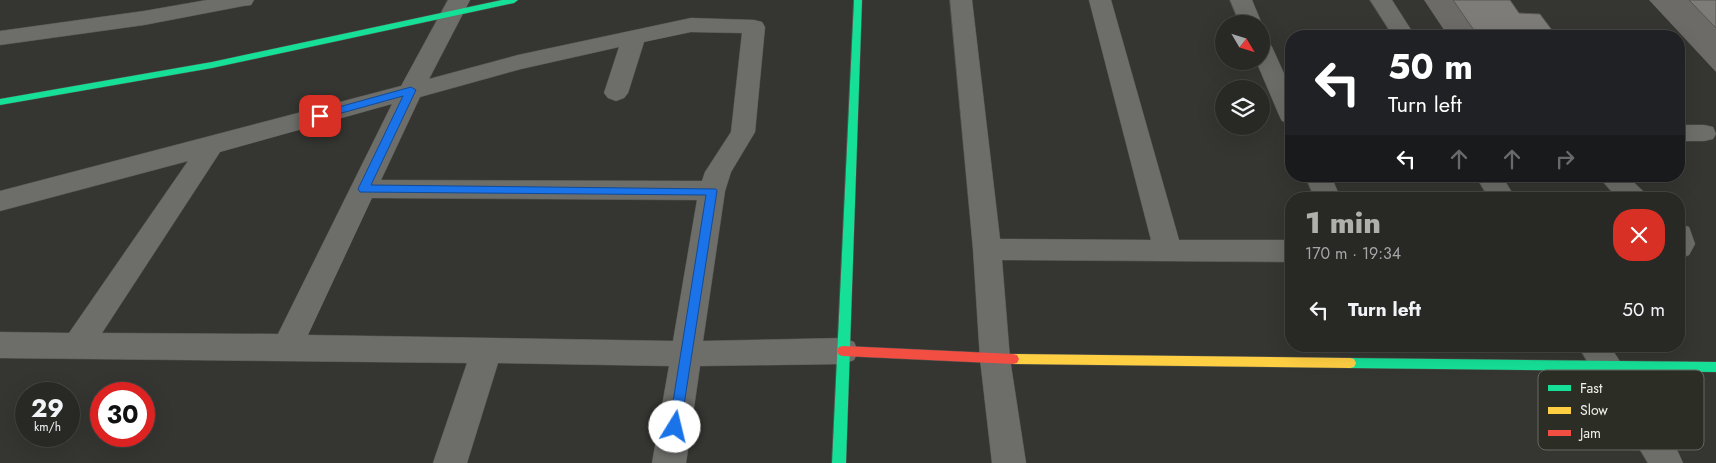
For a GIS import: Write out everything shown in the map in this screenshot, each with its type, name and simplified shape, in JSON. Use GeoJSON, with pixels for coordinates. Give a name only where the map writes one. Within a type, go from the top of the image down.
{"type":"FeatureCollection","features":[{"type":"Feature","properties":{"kind":"street"},"geometry":{"type":"LineString","coordinates":[[0,38],[144,18],[243,0]]}},
{"type":"Feature","properties":{"kind":"street"},"geometry":{"type":"LineString","coordinates":[[0,102],[212,65],[456,6],[514,0]]}},
{"type":"Feature","properties":{"kind":"street"},"geometry":{"type":"LineString","coordinates":[[839,463],[858,0]]}},
{"type":"Feature","properties":{"kind":"street"},"geometry":{"type":"LineString","coordinates":[[961,0],[987,249],[995,359],[1009,463]]}},
{"type":"Feature","properties":{"kind":"street"},"geometry":{"type":"LineString","coordinates":[[1100,0],[1168,250]]}},
{"type":"Feature","properties":{"kind":"street"},"geometry":{"type":"LineString","coordinates":[[1241,0],[1247,15]]}},
{"type":"Feature","properties":{"kind":"street"},"geometry":{"type":"LineString","coordinates":[[1381,0],[1400,30]]}},
{"type":"Feature","properties":{"kind":"street"},"geometry":{"type":"LineString","coordinates":[[287,347],[411,90],[456,6]]}},
{"type":"Feature","properties":{"kind":"street"},"geometry":{"type":"LineString","coordinates":[[0,201],[211,146],[518,62],[691,25],[754,27],[743,132],[718,172],[712,191],[670,463]]}},
{"type":"Feature","properties":{"kind":"street"},"geometry":{"type":"LineString","coordinates":[[616,93],[634,38]]}},
{"type":"Feature","properties":{"kind":"street"},"geometry":{"type":"LineString","coordinates":[[1270,67],[1285,101]]}},
{"type":"Feature","properties":{"kind":"street"},"geometry":{"type":"LineString","coordinates":[[1685,133],[1704,134]]}},
{"type":"Feature","properties":{"kind":"street"},"geometry":{"type":"LineString","coordinates":[[77,346],[211,146]]}},
{"type":"Feature","properties":{"kind":"street"},"geometry":{"type":"LineString","coordinates":[[1617,182],[1628,192]]}},
{"type":"Feature","properties":{"kind":"street"},"geometry":{"type":"LineString","coordinates":[[364,189],[712,191]]}},
{"type":"Feature","properties":{"kind":"street"},"geometry":{"type":"LineString","coordinates":[[987,249],[1285,251]]}},
{"type":"Feature","properties":{"kind":"street"},"geometry":{"type":"LineString","coordinates":[[0,345],[287,347],[687,354],[843,351],[995,359],[1599,356],[1716,367]]}},
{"type":"Feature","properties":{"kind":"street"},"geometry":{"type":"LineString","coordinates":[[450,463],[487,350]]}},
{"type":"Feature","properties":{"kind":"street"},"geometry":{"type":"LineString","coordinates":[[1599,356],[1608,370]]}},
{"type":"Feature","properties":{"kind":"street"},"geometry":{"type":"LineString","coordinates":[[1658,450],[1666,463]]}},
{"type":"Feature","properties":{"kind":"building"},"geometry":{"type":"Polygon","coordinates":[[[1453,0],[1510,0],[1519,13],[1540,14],[1552,30],[1474,30],[1453,0]]]}},
{"type":"Feature","properties":{"kind":"building"},"geometry":{"type":"Polygon","coordinates":[[[1689,0],[1716,0],[1716,28],[1689,0]]]}},
{"type":"Feature","properties":{"kind":"traffic: fast"},"geometry":{"type":"LineString","coordinates":[[0,102],[212,65],[514,0]]}},
{"type":"Feature","properties":{"kind":"traffic: fast"},"geometry":{"type":"LineString","coordinates":[[839,463],[858,0]]}},
{"type":"Feature","properties":{"kind":"traffic: fast"},"geometry":{"type":"LineString","coordinates":[[1350,363],[1716,367]]}},
{"type":"Feature","properties":{"kind":"traffic: slow"},"geometry":{"type":"LineString","coordinates":[[1013,359],[1350,363]]}},
{"type":"Feature","properties":{"kind":"traffic: jam"},"geometry":{"type":"LineString","coordinates":[[843,351],[1013,359]]}},
{"type":"Feature","properties":{"kind":"route"},"geometry":{"type":"LineString","coordinates":[[320,116],[411,90],[364,189],[712,191],[675,427]]}}]}
